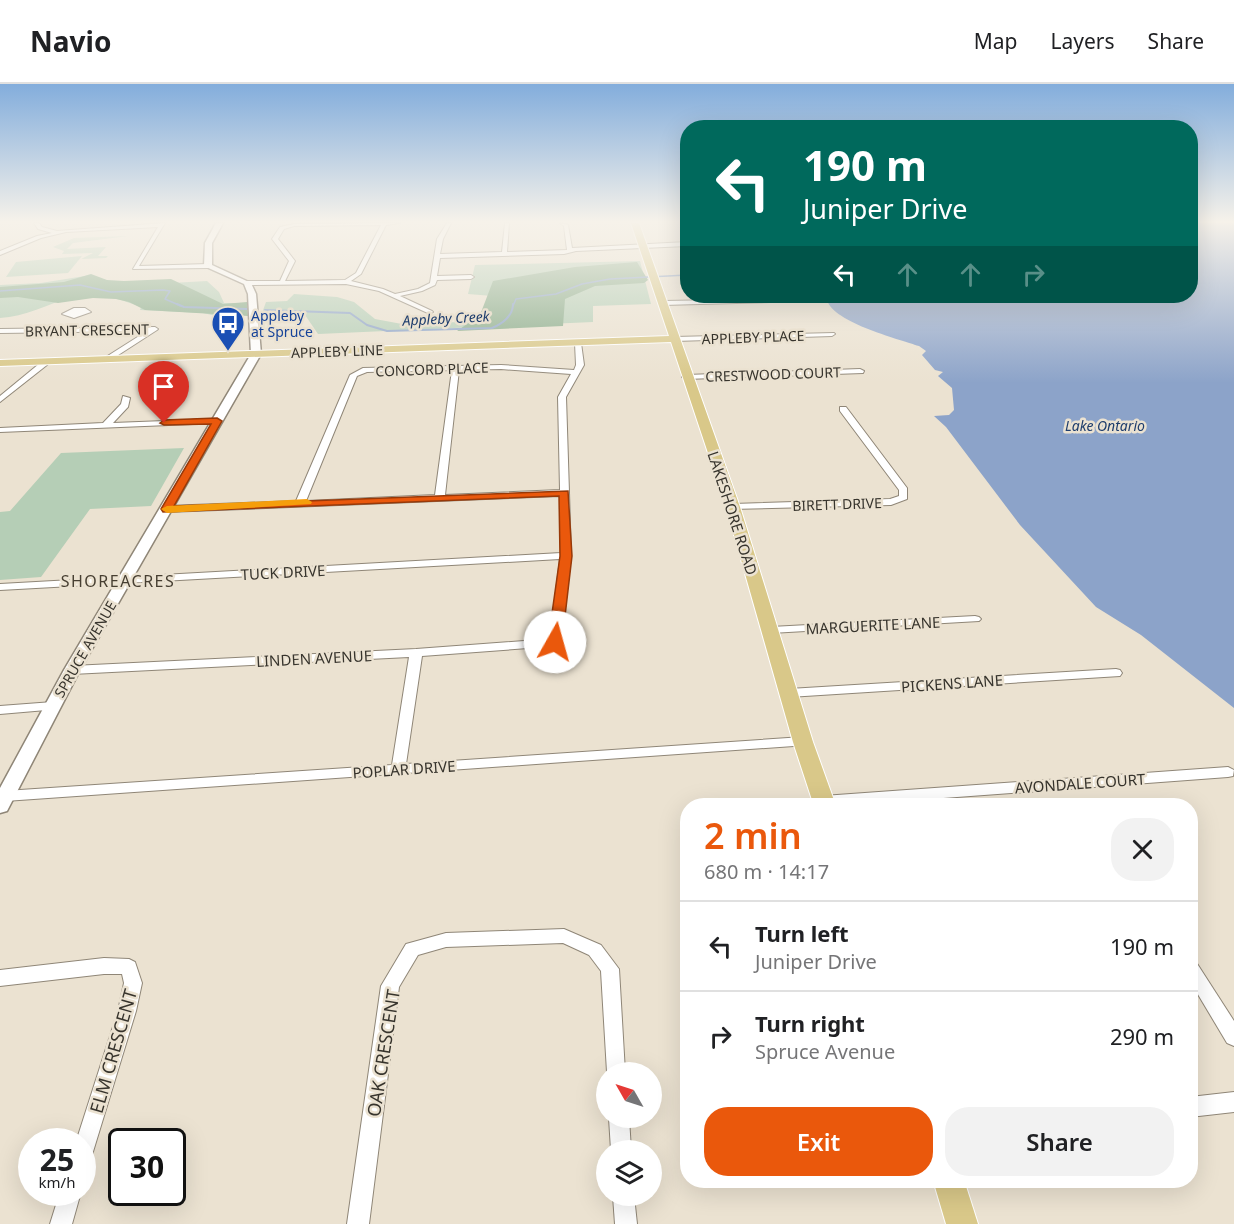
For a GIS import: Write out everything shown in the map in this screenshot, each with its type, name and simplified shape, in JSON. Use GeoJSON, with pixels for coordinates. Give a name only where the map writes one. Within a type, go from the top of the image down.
{"type":"FeatureCollection","features":[{"type":"Feature","properties":{"kind":"main road","name":"LAKESHORE ROAD"},"geometry":{"type":"LineString","coordinates":[[653,276],[686,377],[733,507],[803,742],[822,798]]}},
{"type":"Feature","properties":{"kind":"main road","name":"APPLEBY LINE"},"geometry":{"type":"LineString","coordinates":[[0,363],[675,339]]}},
{"type":"Feature","properties":{"kind":"main road"},"geometry":{"type":"LineString","coordinates":[[951,1188],[962,1224]]}},
{"type":"Feature","properties":{"kind":"street"},"geometry":{"type":"LineString","coordinates":[[231,276],[247,283],[346,282],[366,285],[430,312]]}},
{"type":"Feature","properties":{"kind":"street"},"geometry":{"type":"LineString","coordinates":[[282,282],[285,276]]}},
{"type":"Feature","properties":{"kind":"street"},"geometry":{"type":"LineString","coordinates":[[346,282],[355,276]]}},
{"type":"Feature","properties":{"kind":"street"},"geometry":{"type":"LineString","coordinates":[[393,296],[420,290],[433,284],[435,278],[471,277]]}},
{"type":"Feature","properties":{"kind":"street"},"geometry":{"type":"LineString","coordinates":[[247,283],[252,294],[256,354]]}},
{"type":"Feature","properties":{"kind":"street"},"geometry":{"type":"LineString","coordinates":[[663,303],[680,303]]}},
{"type":"Feature","properties":{"kind":"street"},"geometry":{"type":"LineString","coordinates":[[58,330],[70,316]]}},
{"type":"Feature","properties":{"kind":"street","name":"BRYANT CRESCENT"},"geometry":{"type":"LineString","coordinates":[[0,332],[155,329],[109,359]]}},
{"type":"Feature","properties":{"kind":"street","name":"APPLEBY PLACE"},"geometry":{"type":"LineString","coordinates":[[675,339],[832,334]]}},
{"type":"Feature","properties":{"kind":"street"},"geometry":{"type":"LineString","coordinates":[[566,556],[562,397],[580,362],[578,343]]}},
{"type":"Feature","properties":{"kind":"street","name":"SPRUCE AVENUE"},"geometry":{"type":"LineString","coordinates":[[3,801],[72,670],[256,354]]}},
{"type":"Feature","properties":{"kind":"street"},"geometry":{"type":"LineString","coordinates":[[0,400],[48,361]]}},
{"type":"Feature","properties":{"kind":"street","name":"CONCORD PLACE"},"geometry":{"type":"LineString","coordinates":[[300,502],[354,375],[366,370],[501,367],[576,372]]}},
{"type":"Feature","properties":{"kind":"street"},"geometry":{"type":"LineString","coordinates":[[440,496],[456,368]]}},
{"type":"Feature","properties":{"kind":"street","name":"CRESTWOOD COURT"},"geometry":{"type":"LineString","coordinates":[[686,377],[860,371]]}},
{"type":"Feature","properties":{"kind":"street"},"geometry":{"type":"LineString","coordinates":[[106,425],[125,405],[126,398]]}},
{"type":"Feature","properties":{"kind":"street","name":"BIRETT DRIVE"},"geometry":{"type":"LineString","coordinates":[[733,507],[891,502],[904,497],[904,490],[843,409]]}},
{"type":"Feature","properties":{"kind":"street"},"geometry":{"type":"LineString","coordinates":[[0,430],[217,421]]}},
{"type":"Feature","properties":{"kind":"street"},"geometry":{"type":"LineString","coordinates":[[167,509],[440,496],[565,493]]}},
{"type":"Feature","properties":{"kind":"street","name":"TUCK DRIVE"},"geometry":{"type":"LineString","coordinates":[[0,587],[566,556]]}},
{"type":"Feature","properties":{"kind":"street","name":"LINDEN AVENUE"},"geometry":{"type":"LineString","coordinates":[[72,670],[416,653],[555,642],[566,556]]}},
{"type":"Feature","properties":{"kind":"street","name":"MARGUERITE LANE"},"geometry":{"type":"LineString","coordinates":[[771,630],[975,619]]}},
{"type":"Feature","properties":{"kind":"street"},"geometry":{"type":"LineString","coordinates":[[398,770],[416,653]]}},
{"type":"Feature","properties":{"kind":"street","name":"PICKENS LANE"},"geometry":{"type":"LineString","coordinates":[[789,693],[1116,673]]}},
{"type":"Feature","properties":{"kind":"street"},"geometry":{"type":"LineString","coordinates":[[0,710],[53,706]]}},
{"type":"Feature","properties":{"kind":"street","name":"POPLAR DRIVE"},"geometry":{"type":"LineString","coordinates":[[3,801],[398,770],[803,742]]}},
{"type":"Feature","properties":{"kind":"street","name":"AVONDALE COURT"},"geometry":{"type":"LineString","coordinates":[[889,798],[1228,772]]}},
{"type":"Feature","properties":{"kind":"street","name":"OAK CRESCENT"},"geometry":{"type":"LineString","coordinates":[[358,1224],[390,986],[412,949],[446,940],[564,936],[595,950],[610,969],[615,1062]]}},
{"type":"Feature","properties":{"kind":"street","name":"ELM CRESCENT"},"geometry":{"type":"LineString","coordinates":[[0,978],[104,966],[129,967],[133,983],[128,1011],[91,1128]]}},
{"type":"Feature","properties":{"kind":"street"},"geometry":{"type":"LineString","coordinates":[[1198,980],[1234,1037]]}},
{"type":"Feature","properties":{"kind":"street"},"geometry":{"type":"LineString","coordinates":[[1198,1106],[1234,1102]]}},
{"type":"Feature","properties":{"kind":"street"},"geometry":{"type":"LineString","coordinates":[[61,1224],[67,1206]]}},
{"type":"Feature","properties":{"kind":"street"},"geometry":{"type":"LineString","coordinates":[[625,1206],[626,1224]]}},
{"type":"Feature","properties":{"kind":"green space"},"geometry":{"type":"Polygon","coordinates":[[[84,276],[90,276],[88,281],[153,284],[207,281],[219,292],[224,303],[243,303],[246,312],[216,316],[203,313],[140,310],[141,307],[125,301],[80,295],[27,313],[0,318],[0,285],[41,283],[84,276]]]}},
{"type":"Feature","properties":{"kind":"green space"},"geometry":{"type":"Polygon","coordinates":[[[84,276],[124,281],[171,279],[223,304],[247,302],[248,316],[145,310],[129,302],[116,299],[93,298],[58,303],[18,297],[0,298],[0,287],[64,282],[84,276]]]}},
{"type":"Feature","properties":{"kind":"green space"},"geometry":{"type":"Polygon","coordinates":[[[472,276],[644,276],[651,304],[593,306],[593,322],[318,334],[303,312],[262,313],[266,302],[287,301],[294,294],[337,297],[354,302],[375,319],[402,324],[487,321],[505,297],[468,294],[472,276]]]}},
{"type":"Feature","properties":{"kind":"green space"},"geometry":{"type":"Polygon","coordinates":[[[521,276],[646,276],[648,280],[644,283],[595,286],[565,299],[563,326],[457,331],[480,315],[493,281],[521,276]]]}},
{"type":"Feature","properties":{"kind":"green space"},"geometry":{"type":"Polygon","coordinates":[[[184,448],[151,506],[90,509],[41,577],[0,580],[0,512],[10,511],[61,453],[184,448]]]}},
{"type":"Feature","properties":{"kind":"water","name":"Lake Ontario"},"geometry":{"type":"Polygon","coordinates":[[[1198,276],[1234,276],[1234,708],[1141,635],[1096,607],[1020,525],[946,427],[934,416],[949,415],[954,410],[952,388],[938,376],[943,372],[935,370],[922,355],[926,351],[919,346],[850,321],[829,303],[1198,303],[1198,276]]]}},
{"type":"Feature","properties":{"kind":"waterway","name":"Appleby Creek"},"geometry":{"type":"LineString","coordinates":[[513,306],[516,299],[556,294],[582,284],[610,279],[664,276]]}},
{"type":"Feature","properties":{"kind":"waterway","name":"Appleby Creek"},"geometry":{"type":"LineString","coordinates":[[0,291],[80,285],[111,292],[163,290],[170,291],[165,299],[181,306]]}},
{"type":"Feature","properties":{"kind":"waterway","name":"Appleby Creek"},"geometry":{"type":"LineString","coordinates":[[177,304],[184,307],[247,309]]}},
{"type":"Feature","properties":{"kind":"waterway","name":"Appleby Creek"},"geometry":{"type":"LineString","coordinates":[[265,310],[350,313],[367,325],[387,331],[492,328],[506,319],[513,306]]}},
{"type":"Feature","properties":{"kind":"slow traffic"},"geometry":{"type":"LineString","coordinates":[[167,509],[307,502]]}},
{"type":"Feature","properties":{"kind":"place","name":"Appleby at Spruce"},"geometry":{"type":"Point","coordinates":[228,352]}},
{"type":"Feature","properties":{"kind":"district","name":"SHOREACRES"},"geometry":{"type":"Point","coordinates":[118,581]}},
{"type":"Feature","properties":{"kind":"route"},"geometry":{"type":"LineString","coordinates":[[164,423],[217,421],[167,509],[440,496],[565,493],[566,556],[555,642]]}}]}
